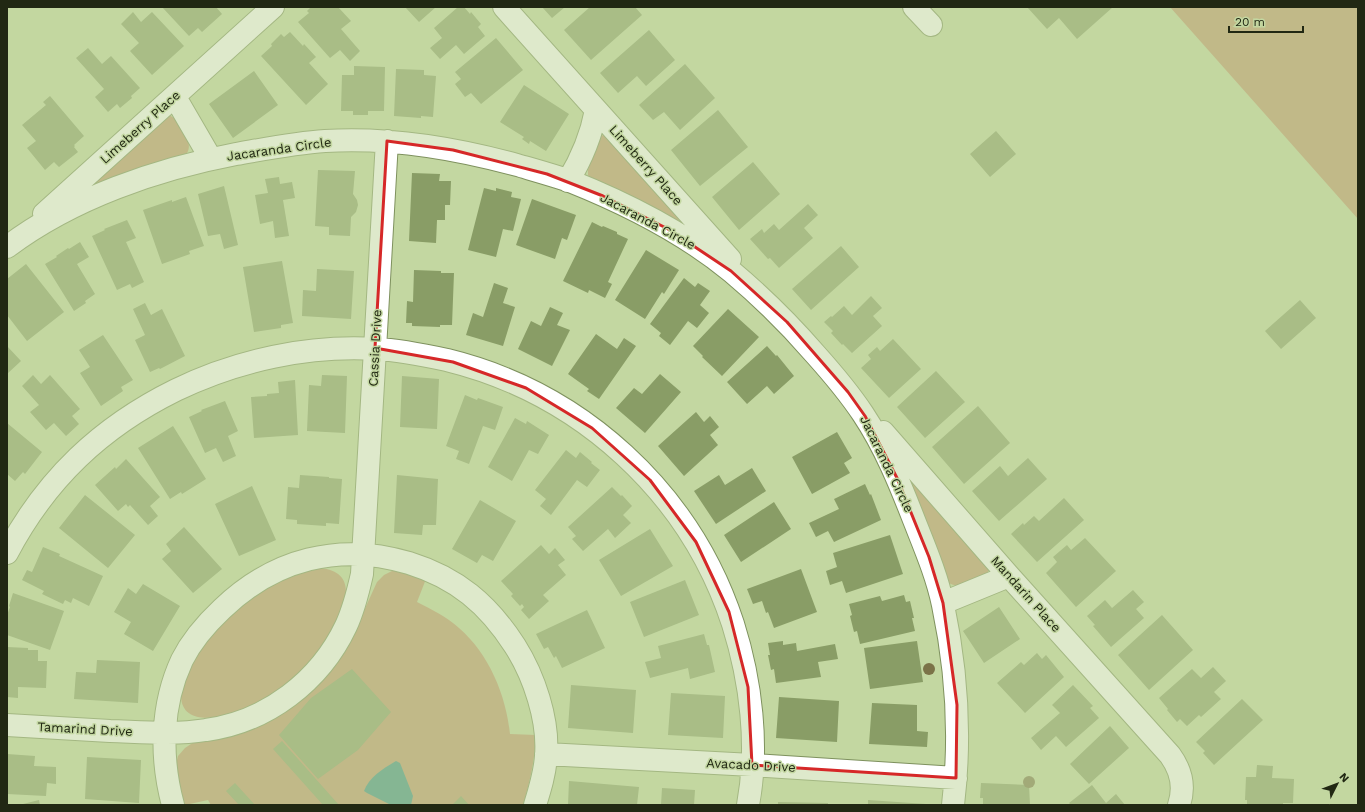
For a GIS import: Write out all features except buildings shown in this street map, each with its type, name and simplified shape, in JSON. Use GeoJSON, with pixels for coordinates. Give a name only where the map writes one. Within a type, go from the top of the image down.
{"type":"FeatureCollection","features":[{"type":"Feature","properties":{"kind":"street","name":"Limeberry Place"},"geometry":{"type":"LineString","coordinates":[[7,247],[273,7]]}},
{"type":"Feature","properties":{"kind":"street","name":"Limeberry Place"},"geometry":{"type":"LineString","coordinates":[[504,7],[787,322]]}},
{"type":"Feature","properties":{"kind":"street"},"geometry":{"type":"LineString","coordinates":[[914,7],[932,25]]}},
{"type":"Feature","properties":{"kind":"street"},"geometry":{"type":"LineString","coordinates":[[175,97],[211,159]]}},
{"type":"Feature","properties":{"kind":"street"},"geometry":{"type":"LineString","coordinates":[[568,181],[584,154],[592,131],[596,110]]}},
{"type":"Feature","properties":{"kind":"street","name":"Jacaranda Circle"},"geometry":{"type":"LineString","coordinates":[[7,247],[40,224],[99,195],[171,170],[211,159],[307,142],[327,141],[387,141],[473,154],[568,181],[640,213],[692,243],[731,271],[787,322],[848,392],[865,416],[897,478],[929,557],[943,603],[957,705],[956,778],[953,805]]}},
{"type":"Feature","properties":{"kind":"street","name":"Cassia Drive"},"geometry":{"type":"LineString","coordinates":[[164,733],[207,730],[227,726],[246,720],[274,706],[304,683],[324,663],[346,626],[358,596],[364,554],[387,141]]}},
{"type":"Feature","properties":{"kind":"street"},"geometry":{"type":"LineString","coordinates":[[7,553],[31,512],[47,490],[86,450],[133,414],[159,398],[211,375],[238,366],[294,353],[347,348],[400,350],[453,362],[495,374],[548,399],[592,428],[632,462],[650,480],[682,520],[696,542],[720,588],[729,612],[737,637],[748,687],[751,712],[752,765],[748,805]]}},
{"type":"Feature","properties":{"kind":"street","name":"Mandarin Place"},"geometry":{"type":"LineString","coordinates":[[848,392],[1009,576],[1170,755],[1176,763],[1181,780],[1179,805]]}},
{"type":"Feature","properties":{"kind":"street"},"geometry":{"type":"LineString","coordinates":[[173,805],[166,771],[164,733],[170,697],[182,660],[203,628],[228,603],[257,581],[288,566],[326,556],[364,554],[382,556],[438,574],[469,593],[494,616],[519,652],[536,689],[545,731],[546,754],[544,772],[535,805]]}},
{"type":"Feature","properties":{"kind":"street"},"geometry":{"type":"LineString","coordinates":[[943,603],[1009,576]]}},
{"type":"Feature","properties":{"kind":"street","name":"Tamarind Drive"},"geometry":{"type":"LineString","coordinates":[[7,725],[164,733]]}},
{"type":"Feature","properties":{"kind":"street","name":"Avacado Drive"},"geometry":{"type":"LineString","coordinates":[[546,754],[956,778]]}},
{"type":"Feature","properties":{"kind":"highlighted area"},"geometry":{"type":"Polygon","coordinates":[[[387,141],[453,150],[547,174],[603,196],[668,229],[731,271],[787,322],[848,392],[865,416],[897,478],[929,557],[943,603],[957,705],[956,778],[752,765],[748,687],[729,612],[696,542],[650,480],[592,428],[526,388],[453,362],[375,348],[387,141]]]}},
{"type":"Feature","properties":{"kind":"shaded area"},"geometry":{"type":"Polygon","coordinates":[[[1170,7],[1358,7],[1358,219],[1170,7]]]}},
{"type":"Feature","properties":{"kind":"shaded area"},"geometry":{"type":"Polygon","coordinates":[[[169,115],[185,132],[189,143],[187,153],[93,186],[92,184],[169,115]]]}},
{"type":"Feature","properties":{"kind":"shaded area"},"geometry":{"type":"Polygon","coordinates":[[[601,135],[606,136],[678,217],[678,221],[591,179],[588,175],[588,170],[597,138],[601,135]]]}},
{"type":"Feature","properties":{"kind":"shaded area"},"geometry":{"type":"Polygon","coordinates":[[[915,483],[989,569],[987,574],[963,585],[953,585],[949,583],[911,484],[915,483]]]}},
{"type":"Feature","properties":{"kind":"shaded area"},"geometry":{"type":"Polygon","coordinates":[[[320,568],[337,573],[345,584],[345,598],[340,615],[331,632],[309,662],[285,685],[268,697],[248,708],[225,716],[212,718],[200,717],[191,714],[184,707],[181,696],[185,678],[189,668],[207,639],[219,625],[261,590],[275,582],[290,576],[320,568]]]}},
{"type":"Feature","properties":{"kind":"shaded area"},"geometry":{"type":"Polygon","coordinates":[[[392,571],[403,571],[426,579],[417,602],[449,620],[470,638],[479,650],[500,690],[505,705],[510,734],[536,735],[532,770],[523,805],[211,805],[208,800],[185,805],[183,803],[176,764],[178,756],[185,748],[194,742],[225,736],[357,626],[377,582],[384,575],[392,571]]]}},
{"type":"Feature","properties":{"kind":"water"},"geometry":{"type":"Polygon","coordinates":[[[396,761],[400,763],[413,796],[411,805],[391,805],[364,791],[369,781],[373,777],[396,761]]]}}]}
